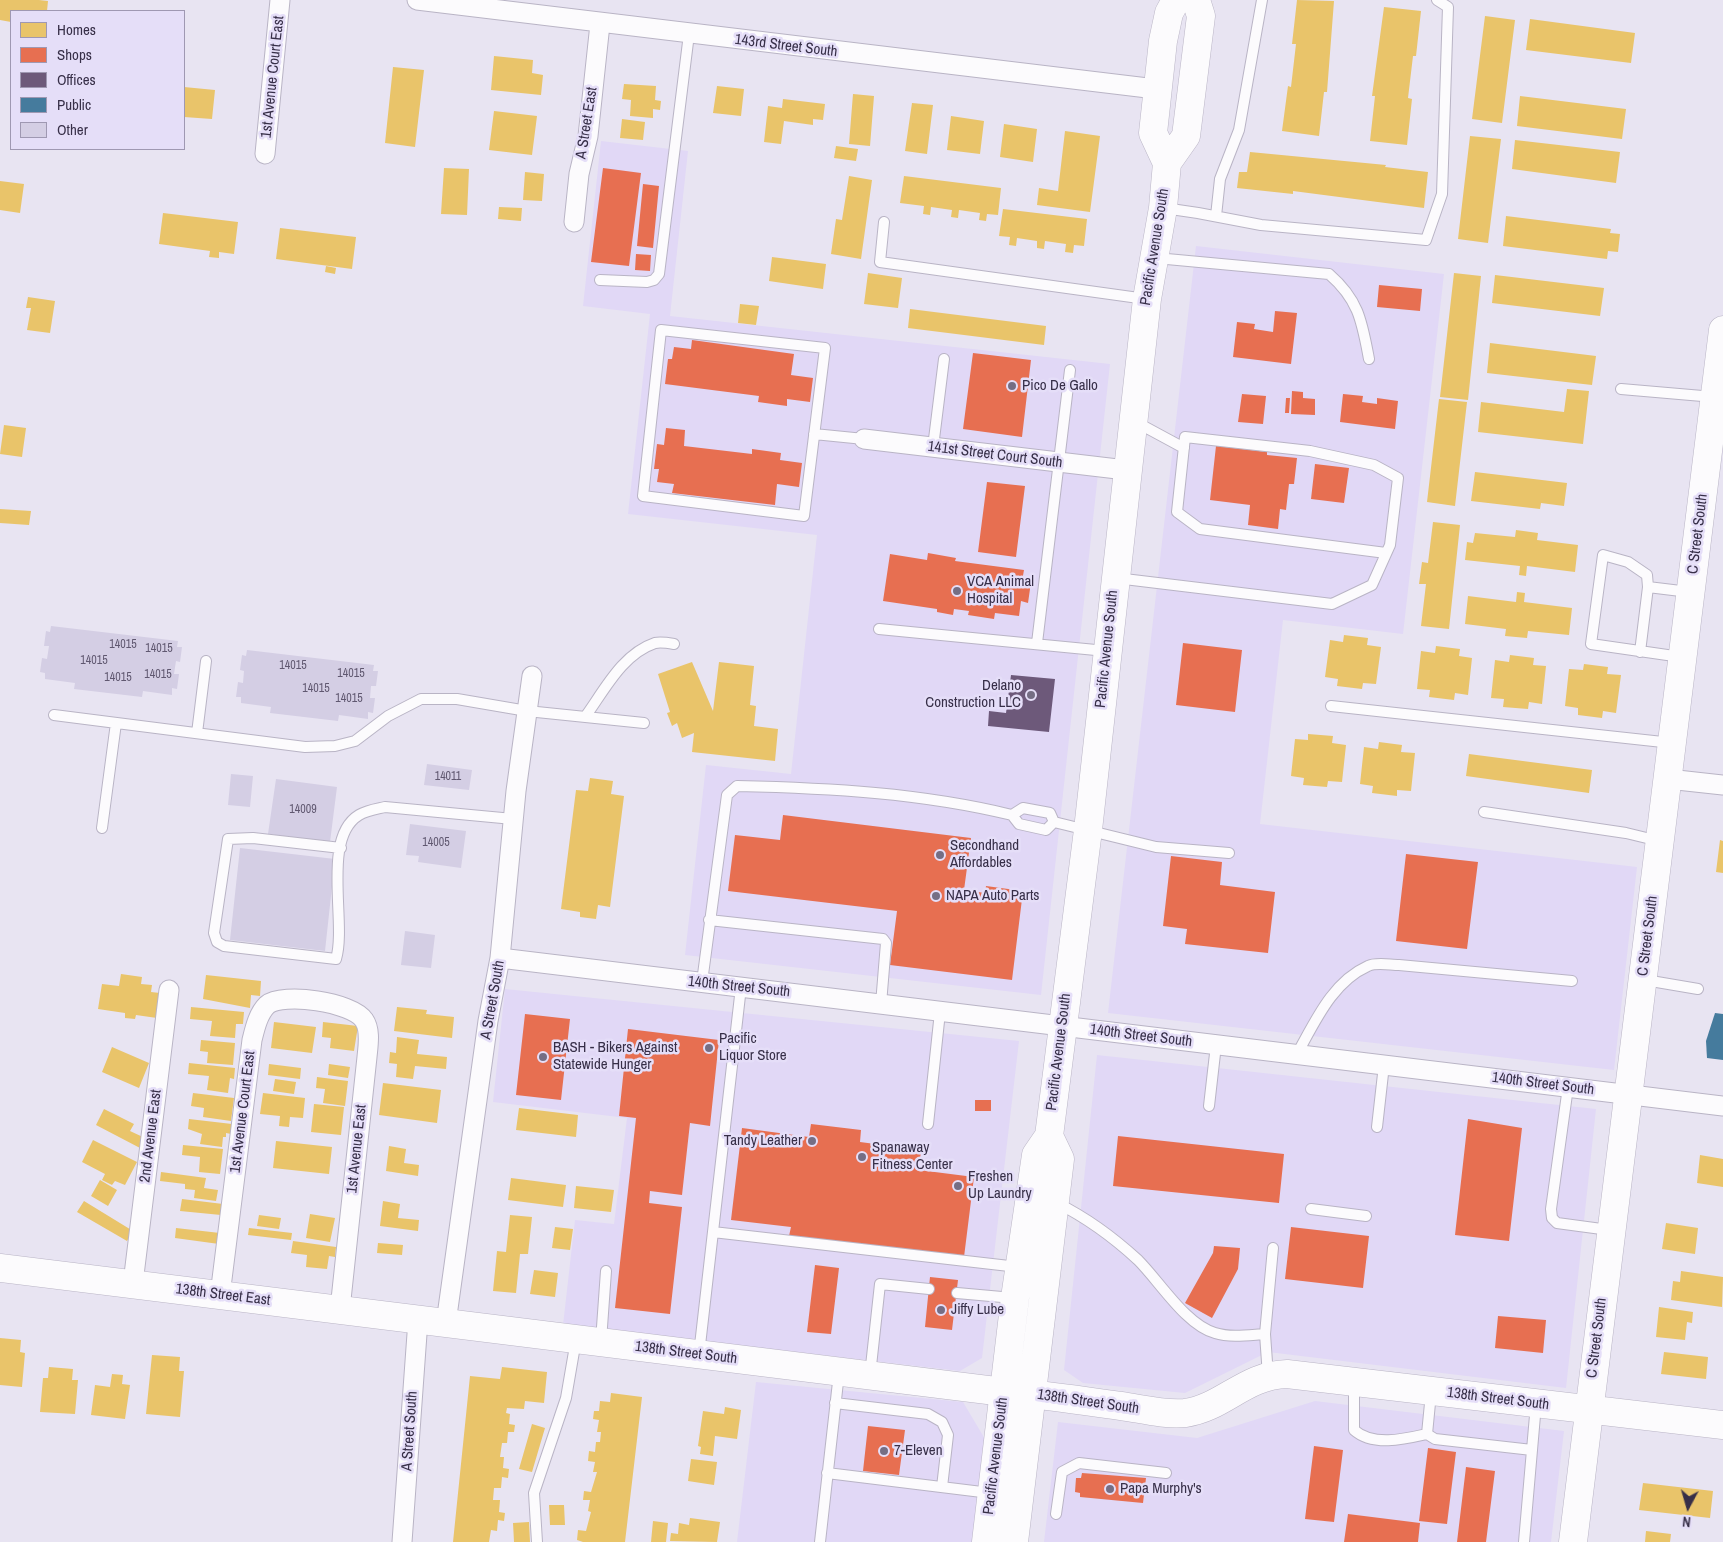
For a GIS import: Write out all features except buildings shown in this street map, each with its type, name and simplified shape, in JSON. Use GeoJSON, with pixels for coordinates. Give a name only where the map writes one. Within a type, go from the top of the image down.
{"type":"FeatureCollection","features":[{"type":"Feature","properties":{"kind":"street","name":"1st Avenue Court East"},"geometry":{"type":"LineString","coordinates":[[265,154],[280,0]]}},
{"type":"Feature","properties":{"kind":"street","name":"143rd Street South"},"geometry":{"type":"LineString","coordinates":[[417,0],[600,24],[1156,89]]}},
{"type":"Feature","properties":{"kind":"street"},"geometry":{"type":"LineString","coordinates":[[1168,163],[1153,133],[1156,89],[1169,13],[1176,0]]}},
{"type":"Feature","properties":{"kind":"street","name":"Pacific Avenue South"},"geometry":{"type":"LineString","coordinates":[[986,1542],[1015,1298],[1036,1155],[1049,1136],[1088,830],[1126,470],[1147,299],[1155,258],[1168,163],[1186,136],[1201,16],[1196,0]]}},
{"type":"Feature","properties":{"kind":"street","name":"A Street East"},"geometry":{"type":"LineString","coordinates":[[574,222],[579,174],[588,136],[600,24]]}},
{"type":"Feature","properties":{"kind":"street","name":"C Street South"},"geometry":{"type":"LineString","coordinates":[[1573,1542],[1610,1230],[1691,592],[1715,463],[1715,397],[1723,330]]}},
{"type":"Feature","properties":{"kind":"street","name":"141st Street Court South"},"geometry":{"type":"LineString","coordinates":[[864,439],[1126,470]]}},
{"type":"Feature","properties":{"kind":"street","name":"A Street South"},"geometry":{"type":"LineString","coordinates":[[446,1323],[488,1021],[500,958],[513,819],[532,676]]}},
{"type":"Feature","properties":{"kind":"street"},"geometry":{"type":"LineString","coordinates":[[1668,779],[1723,785]]}},
{"type":"Feature","properties":{"kind":"street","name":"140th Street South"},"geometry":{"type":"LineString","coordinates":[[500,958],[1723,1106]]}},
{"type":"Feature","properties":{"kind":"street","name":"2nd Avenue East"},"geometry":{"type":"LineString","coordinates":[[133,1283],[169,990]]}},
{"type":"Feature","properties":{"kind":"street","name":"1st Avenue Court East"},"geometry":{"type":"LineString","coordinates":[[220,1295],[250,1052],[257,1021],[267,1006],[283,999],[339,1005]]}},
{"type":"Feature","properties":{"kind":"street","name":"1st Avenue East"},"geometry":{"type":"LineString","coordinates":[[339,1005],[357,1013],[365,1021],[368,1043],[340,1309]]}},
{"type":"Feature","properties":{"kind":"street","name":"Pacific Avenue South"},"geometry":{"type":"LineString","coordinates":[[1014,1542],[1060,1159],[1049,1136]]}},
{"type":"Feature","properties":{"kind":"street","name":"138th Street East"},"geometry":{"type":"LineString","coordinates":[[0,1268],[446,1323]]}},
{"type":"Feature","properties":{"kind":"street","name":"A Street South"},"geometry":{"type":"LineString","coordinates":[[402,1542],[418,1320]]}},
{"type":"Feature","properties":{"kind":"street","name":"138th Street South"},"geometry":{"type":"LineString","coordinates":[[446,1323],[870,1376],[1032,1394],[1153,1411],[1187,1412],[1208,1406],[1253,1381],[1268,1376],[1287,1374],[1723,1425]]}},
{"type":"Feature","properties":{"kind":"lane"},"geometry":{"type":"LineString","coordinates":[[1216,216],[1220,179],[1239,130],[1262,0]]}},
{"type":"Feature","properties":{"kind":"lane"},"geometry":{"type":"LineString","coordinates":[[1162,208],[1216,216],[1261,226],[1426,240],[1442,194],[1448,7],[1437,0]]}},
{"type":"Feature","properties":{"kind":"lane"},"geometry":{"type":"LineString","coordinates":[[600,280],[647,282],[654,280],[658,274],[689,34]]}},
{"type":"Feature","properties":{"kind":"lane"},"geometry":{"type":"LineString","coordinates":[[884,222],[880,262],[1147,299]]}},
{"type":"Feature","properties":{"kind":"lane"},"geometry":{"type":"LineString","coordinates":[[1155,258],[1330,274],[1346,289],[1362,320],[1369,360]]}},
{"type":"Feature","properties":{"kind":"lane"},"geometry":{"type":"LineString","coordinates":[[662,330],[825,348],[814,434],[804,516],[643,496],[662,330]]}},
{"type":"Feature","properties":{"kind":"lane"},"geometry":{"type":"LineString","coordinates":[[933,447],[944,359]]}},
{"type":"Feature","properties":{"kind":"lane"},"geometry":{"type":"LineString","coordinates":[[1036,643],[1070,370]]}},
{"type":"Feature","properties":{"kind":"lane"},"geometry":{"type":"LineString","coordinates":[[1621,389],[1715,397]]}},
{"type":"Feature","properties":{"kind":"lane"},"geometry":{"type":"LineString","coordinates":[[1132,420],[1184,448]]}},
{"type":"Feature","properties":{"kind":"lane"},"geometry":{"type":"LineString","coordinates":[[814,434],[864,439]]}},
{"type":"Feature","properties":{"kind":"lane"},"geometry":{"type":"LineString","coordinates":[[1115,577],[1332,604],[1372,585],[1390,545],[1398,478],[1374,465],[1310,451],[1185,437],[1177,512],[1200,529],[1386,553]]}},
{"type":"Feature","properties":{"kind":"lane"},"geometry":{"type":"LineString","coordinates":[[1640,652],[1648,587],[1647,575],[1628,562],[1603,555],[1591,644],[1640,652],[1683,657]]}},
{"type":"Feature","properties":{"kind":"lane"},"geometry":{"type":"LineString","coordinates":[[1648,587],[1691,592]]}},
{"type":"Feature","properties":{"kind":"lane"},"geometry":{"type":"LineString","coordinates":[[879,629],[1107,651]]}},
{"type":"Feature","properties":{"kind":"lane"},"geometry":{"type":"LineString","coordinates":[[585,717],[625,662],[636,652],[656,643],[674,644]]}},
{"type":"Feature","properties":{"kind":"lane"},"geometry":{"type":"LineString","coordinates":[[197,733],[206,661]]}},
{"type":"Feature","properties":{"kind":"lane"},"geometry":{"type":"LineString","coordinates":[[54,715],[305,747],[336,746],[354,741],[388,716],[421,699],[457,699],[527,711],[644,723]]}},
{"type":"Feature","properties":{"kind":"lane"},"geometry":{"type":"LineString","coordinates":[[1331,706],[1673,743]]}},
{"type":"Feature","properties":{"kind":"lane"},"geometry":{"type":"LineString","coordinates":[[102,828],[116,723]]}},
{"type":"Feature","properties":{"kind":"lane"},"geometry":{"type":"LineString","coordinates":[[702,982],[727,795],[737,786],[827,788],[974,806],[1012,815],[1019,824],[1046,830],[1054,822]]}},
{"type":"Feature","properties":{"kind":"lane"},"geometry":{"type":"LineString","coordinates":[[341,848],[253,838],[228,839],[214,933],[217,942],[224,946],[336,959],[339,920],[338,862],[346,828],[358,816],[385,807],[513,819]]}},
{"type":"Feature","properties":{"kind":"lane"},"geometry":{"type":"LineString","coordinates":[[1012,815],[1023,808],[1050,813],[1054,822]]}},
{"type":"Feature","properties":{"kind":"lane"},"geometry":{"type":"LineString","coordinates":[[1484,812],[1626,833],[1660,841]]}},
{"type":"Feature","properties":{"kind":"lane"},"geometry":{"type":"LineString","coordinates":[[1054,822],[1156,847],[1229,853]]}},
{"type":"Feature","properties":{"kind":"lane"},"geometry":{"type":"LineString","coordinates":[[709,920],[883,939],[886,943],[881,1004]]}},
{"type":"Feature","properties":{"kind":"lane"},"geometry":{"type":"LineString","coordinates":[[1297,1054],[1327,1002],[1349,978],[1370,965],[1399,964],[1572,982]]}},
{"type":"Feature","properties":{"kind":"lane"},"geometry":{"type":"LineString","coordinates":[[1642,979],[1698,989]]}},
{"type":"Feature","properties":{"kind":"lane"},"geometry":{"type":"LineString","coordinates":[[699,1354],[741,987]]}},
{"type":"Feature","properties":{"kind":"lane"},"geometry":{"type":"LineString","coordinates":[[928,1124],[940,1012]]}},
{"type":"Feature","properties":{"kind":"lane"},"geometry":{"type":"LineString","coordinates":[[1209,1106],[1216,1045]]}},
{"type":"Feature","properties":{"kind":"lane"},"geometry":{"type":"LineString","coordinates":[[1377,1127],[1384,1065]]}},
{"type":"Feature","properties":{"kind":"lane"},"geometry":{"type":"LineString","coordinates":[[1568,1087],[1551,1209],[1552,1218],[1557,1223],[1610,1230]]}},
{"type":"Feature","properties":{"kind":"lane"},"geometry":{"type":"LineString","coordinates":[[1056,1202],[1092,1221],[1136,1259],[1161,1284],[1178,1306],[1196,1322],[1214,1333],[1232,1336],[1265,1334]]}},
{"type":"Feature","properties":{"kind":"lane"},"geometry":{"type":"LineString","coordinates":[[1310,1209],[1366,1216]]}},
{"type":"Feature","properties":{"kind":"lane"},"geometry":{"type":"LineString","coordinates":[[713,1232],[1020,1267]]}},
{"type":"Feature","properties":{"kind":"lane"},"geometry":{"type":"LineString","coordinates":[[1268,1376],[1265,1334],[1273,1248]]}},
{"type":"Feature","properties":{"kind":"lane"},"geometry":{"type":"LineString","coordinates":[[537,1542],[534,1493],[588,1340],[606,1271]]}},
{"type":"Feature","properties":{"kind":"lane"},"geometry":{"type":"LineString","coordinates":[[870,1376],[880,1284],[929,1289]]}},
{"type":"Feature","properties":{"kind":"lane"},"geometry":{"type":"LineString","coordinates":[[957,1293],[1015,1298]]}},
{"type":"Feature","properties":{"kind":"lane"},"geometry":{"type":"LineString","coordinates":[[820,1542],[839,1372]]}},
{"type":"Feature","properties":{"kind":"lane"},"geometry":{"type":"LineString","coordinates":[[1354,1382],[1352,1422],[1354,1430],[1368,1438],[1396,1440],[1428,1434],[1435,1439],[1532,1450]]}},
{"type":"Feature","properties":{"kind":"lane"},"geometry":{"type":"LineString","coordinates":[[1428,1434],[1432,1391]]}},
{"type":"Feature","properties":{"kind":"lane"},"geometry":{"type":"LineString","coordinates":[[835,1403],[928,1414],[942,1422],[948,1435],[942,1487]]}},
{"type":"Feature","properties":{"kind":"lane"},"geometry":{"type":"LineString","coordinates":[[1524,1542],[1536,1404]]}},
{"type":"Feature","properties":{"kind":"lane"},"geometry":{"type":"LineString","coordinates":[[1056,1514],[1062,1472],[1079,1463],[1166,1473]]}},
{"type":"Feature","properties":{"kind":"lane"},"geometry":{"type":"LineString","coordinates":[[827,1473],[991,1493]]}},
{"type":"Feature","properties":{"kind":"shaded area"},"geometry":{"type":"Polygon","coordinates":[[[601,141],[688,151],[670,316],[1110,364],[1041,995],[685,955],[706,765],[791,774],[817,535],[628,514],[650,314],[583,306],[601,141]]]}},
{"type":"Feature","properties":{"kind":"shaded area"},"geometry":{"type":"Polygon","coordinates":[[[1196,246],[1444,274],[1403,634],[1283,620],[1260,824],[1637,867],[1614,1070],[1108,1013],[1196,246]]]}},
{"type":"Feature","properties":{"kind":"shaded area"},"geometry":{"type":"Polygon","coordinates":[[[505,989],[1019,1041],[982,1358],[960,1371],[563,1325],[575,1220],[614,1224],[627,1118],[493,1102],[505,989]]]}},
{"type":"Feature","properties":{"kind":"shaded area"},"geometry":{"type":"Polygon","coordinates":[[[1097,1055],[1596,1109],[1566,1388],[1268,1352],[1185,1393],[1083,1383],[1064,1370],[1097,1055]]]}},
{"type":"Feature","properties":{"kind":"shaded area"},"geometry":{"type":"Polygon","coordinates":[[[756,1382],[963,1402],[985,1439],[973,1542],[737,1542],[756,1382]]]}},
{"type":"Feature","properties":{"kind":"shaded area"},"geometry":{"type":"Polygon","coordinates":[[[1315,1401],[1564,1431],[1551,1542],[1044,1542],[1058,1422],[1197,1438],[1315,1401]]]}},
{"type":"Feature","properties":{"kind":"place","name":"Pico De Gallo"},"geometry":{"type":"Point","coordinates":[1012,386]}},
{"type":"Feature","properties":{"kind":"place","name":"VCA Animal Hospital"},"geometry":{"type":"Point","coordinates":[957,591]}},
{"type":"Feature","properties":{"kind":"place","name":"Delano Construction LLC"},"geometry":{"type":"Point","coordinates":[1031,695]}},
{"type":"Feature","properties":{"kind":"place","name":"Secondhand Affordables"},"geometry":{"type":"Point","coordinates":[940,855]}},
{"type":"Feature","properties":{"kind":"place","name":"NAPA Auto Parts"},"geometry":{"type":"Point","coordinates":[936,896]}},
{"type":"Feature","properties":{"kind":"place","name":"Pacific Liquor Store"},"geometry":{"type":"Point","coordinates":[709,1048]}},
{"type":"Feature","properties":{"kind":"place","name":"BASH - Bikers Against Statewide Hunger"},"geometry":{"type":"Point","coordinates":[543,1057]}},
{"type":"Feature","properties":{"kind":"place","name":"Tandy Leather"},"geometry":{"type":"Point","coordinates":[812,1141]}},
{"type":"Feature","properties":{"kind":"place","name":"Spanaway Fitness Center"},"geometry":{"type":"Point","coordinates":[862,1157]}},
{"type":"Feature","properties":{"kind":"place","name":"Freshen Up Laundry"},"geometry":{"type":"Point","coordinates":[958,1186]}},
{"type":"Feature","properties":{"kind":"place","name":"Jiffy Lube"},"geometry":{"type":"Point","coordinates":[941,1310]}},
{"type":"Feature","properties":{"kind":"place","name":"7-Eleven"},"geometry":{"type":"Point","coordinates":[884,1451]}},
{"type":"Feature","properties":{"kind":"place","name":"Papa Murphy's"},"geometry":{"type":"Point","coordinates":[1110,1489]}}]}
